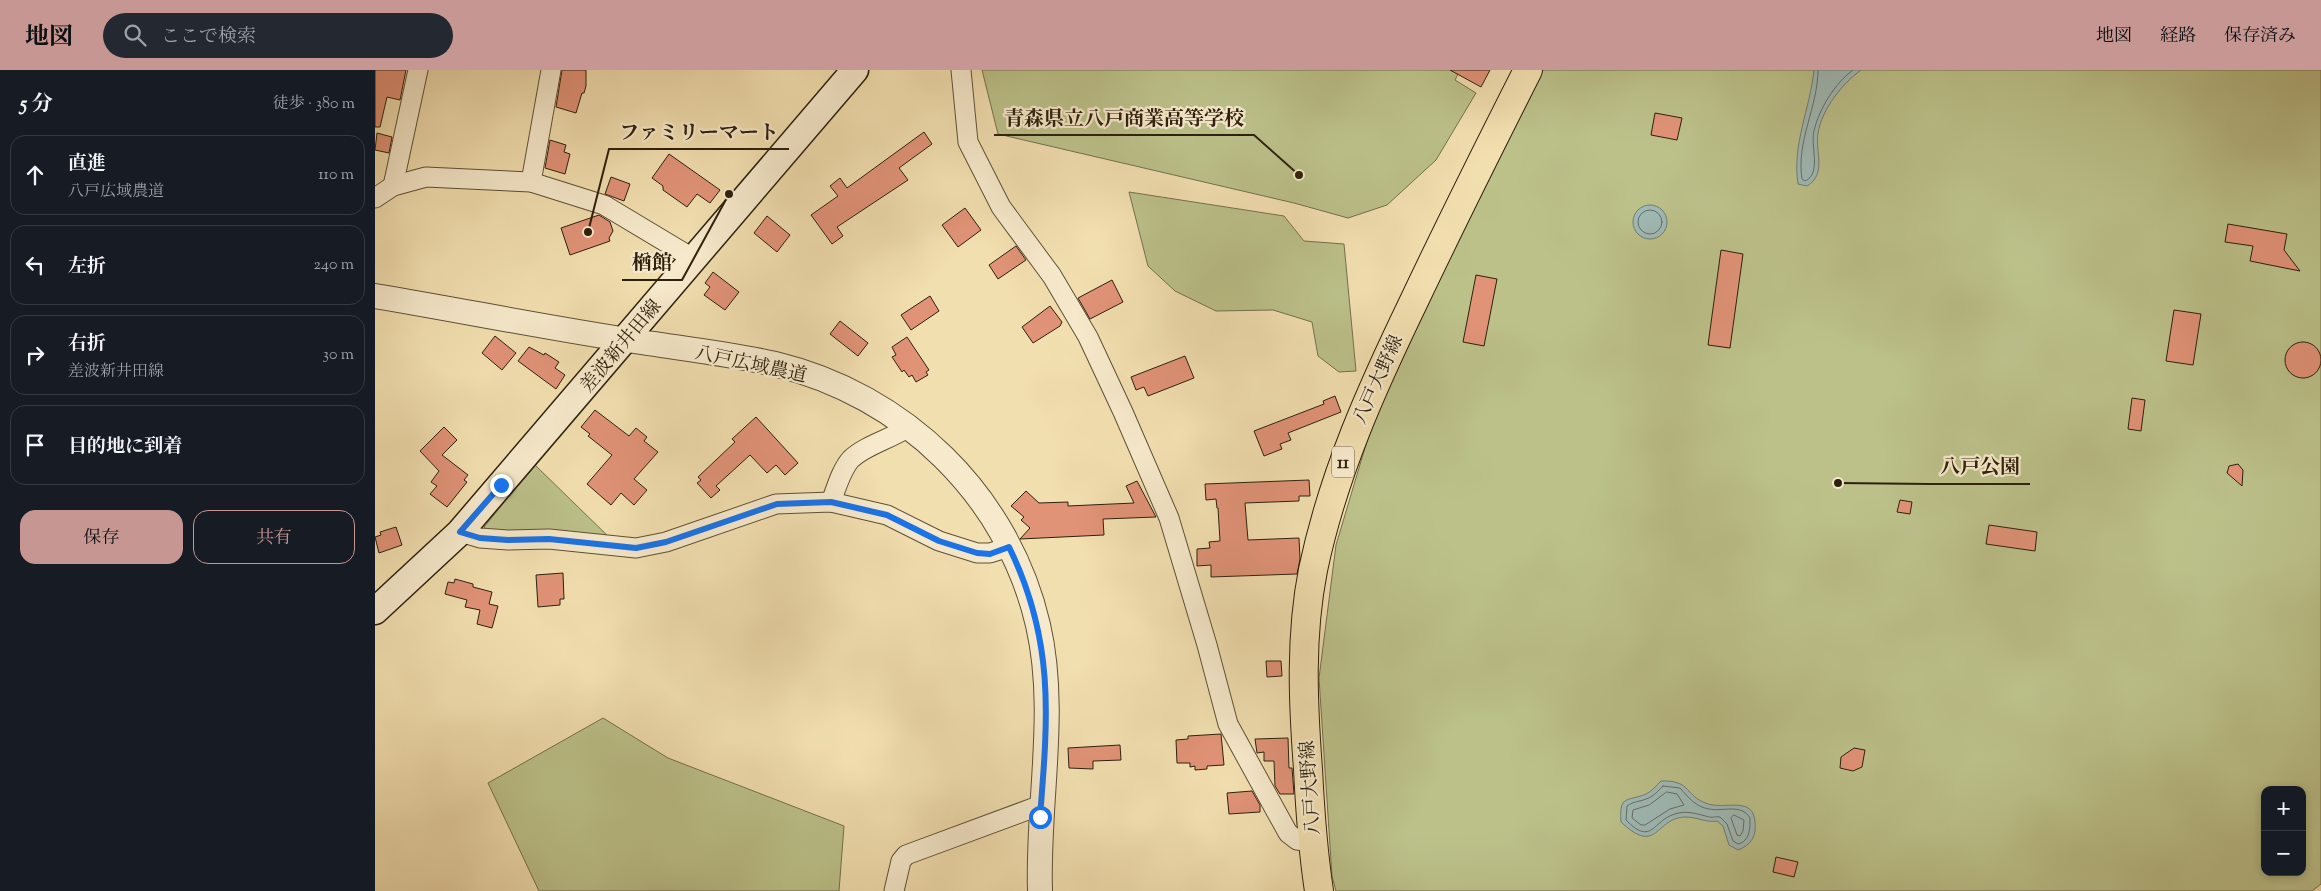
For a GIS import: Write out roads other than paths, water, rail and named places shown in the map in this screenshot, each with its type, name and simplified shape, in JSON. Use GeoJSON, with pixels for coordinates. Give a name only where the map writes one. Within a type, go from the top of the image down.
{"type":"FeatureCollection","features":[{"type":"Feature","properties":{"kind":"main road","name":"差波新井田線"},"geometry":{"type":"LineString","coordinates":[[375,611],[460,532],[855,70]]}},
{"type":"Feature","properties":{"kind":"main road","name":"八戸大野線"},"geometry":{"type":"LineString","coordinates":[[1319,891],[1313,842],[1303,686],[1304,636],[1313,569],[1344,458],[1357,422],[1435,255],[1528,70]]}},
{"type":"Feature","properties":{"kind":"street"},"geometry":{"type":"LineString","coordinates":[[393,186],[418,70]]}},
{"type":"Feature","properties":{"kind":"street"},"geometry":{"type":"LineString","coordinates":[[531,182],[551,70]]}},
{"type":"Feature","properties":{"kind":"street"},"geometry":{"type":"LineString","coordinates":[[961,70],[969,142],[1001,208],[1052,276],[1088,337],[1169,518],[1207,645],[1228,724],[1288,833],[1297,840],[1313,842]]}},
{"type":"Feature","properties":{"kind":"street"},"geometry":{"type":"LineString","coordinates":[[375,198],[393,186],[426,177],[531,182],[604,205],[694,259]]}},
{"type":"Feature","properties":{"kind":"street","name":"八戸広域農道"},"geometry":{"type":"LineString","coordinates":[[375,296],[775,364],[848,388],[910,426],[937,449],[968,483],[991,514],[1009,547],[1030,596],[1038,625],[1044,658],[1047,726],[1041,805],[1040,891]]}},
{"type":"Feature","properties":{"kind":"street"},"geometry":{"type":"LineString","coordinates":[[831,502],[851,460],[860,453],[910,426]]}},
{"type":"Feature","properties":{"kind":"street"},"geometry":{"type":"LineString","coordinates":[[460,532],[480,538],[508,540],[549,539],[636,548],[666,542],[777,504],[831,502],[887,515],[939,541],[977,553],[990,554],[1009,547]]}},
{"type":"Feature","properties":{"kind":"street"},"geometry":{"type":"LineString","coordinates":[[894,891],[901,861],[906,855],[1041,805]]}},
{"type":"Feature","properties":{"kind":"water"},"geometry":{"type":"Polygon","coordinates":[[[1814,70],[1861,70],[1847,82],[1828,106],[1818,133],[1819,162],[1817,175],[1807,186],[1798,184],[1797,155],[1814,70]]]}},
{"type":"Feature","properties":{"kind":"water"},"geometry":{"type":"Polygon","coordinates":[[[1650,205],[1662,210],[1667,222],[1662,234],[1650,239],[1638,234],[1633,222],[1638,210],[1650,205]]]}},
{"type":"Feature","properties":{"kind":"water"},"geometry":{"type":"Polygon","coordinates":[[[1661,781],[1678,783],[1700,801],[1708,804],[1747,807],[1755,819],[1755,831],[1751,841],[1738,850],[1729,845],[1723,826],[1717,821],[1690,817],[1676,819],[1650,836],[1642,836],[1633,832],[1621,822],[1621,807],[1623,803],[1626,800],[1648,793],[1661,781]]]}},
{"type":"Feature","properties":{"kind":"place","name":"青森県立八戸商業高等学校"},"geometry":{"type":"Point","coordinates":[1299,175]}},
{"type":"Feature","properties":{"kind":"place","name":"楢館"},"geometry":{"type":"Point","coordinates":[729,194]}},
{"type":"Feature","properties":{"kind":"place","name":"ファミリーマート"},"geometry":{"type":"Point","coordinates":[588,232]}},
{"type":"Feature","properties":{"kind":"place","name":"八戸公園"},"geometry":{"type":"Point","coordinates":[1838,483]}}]}
